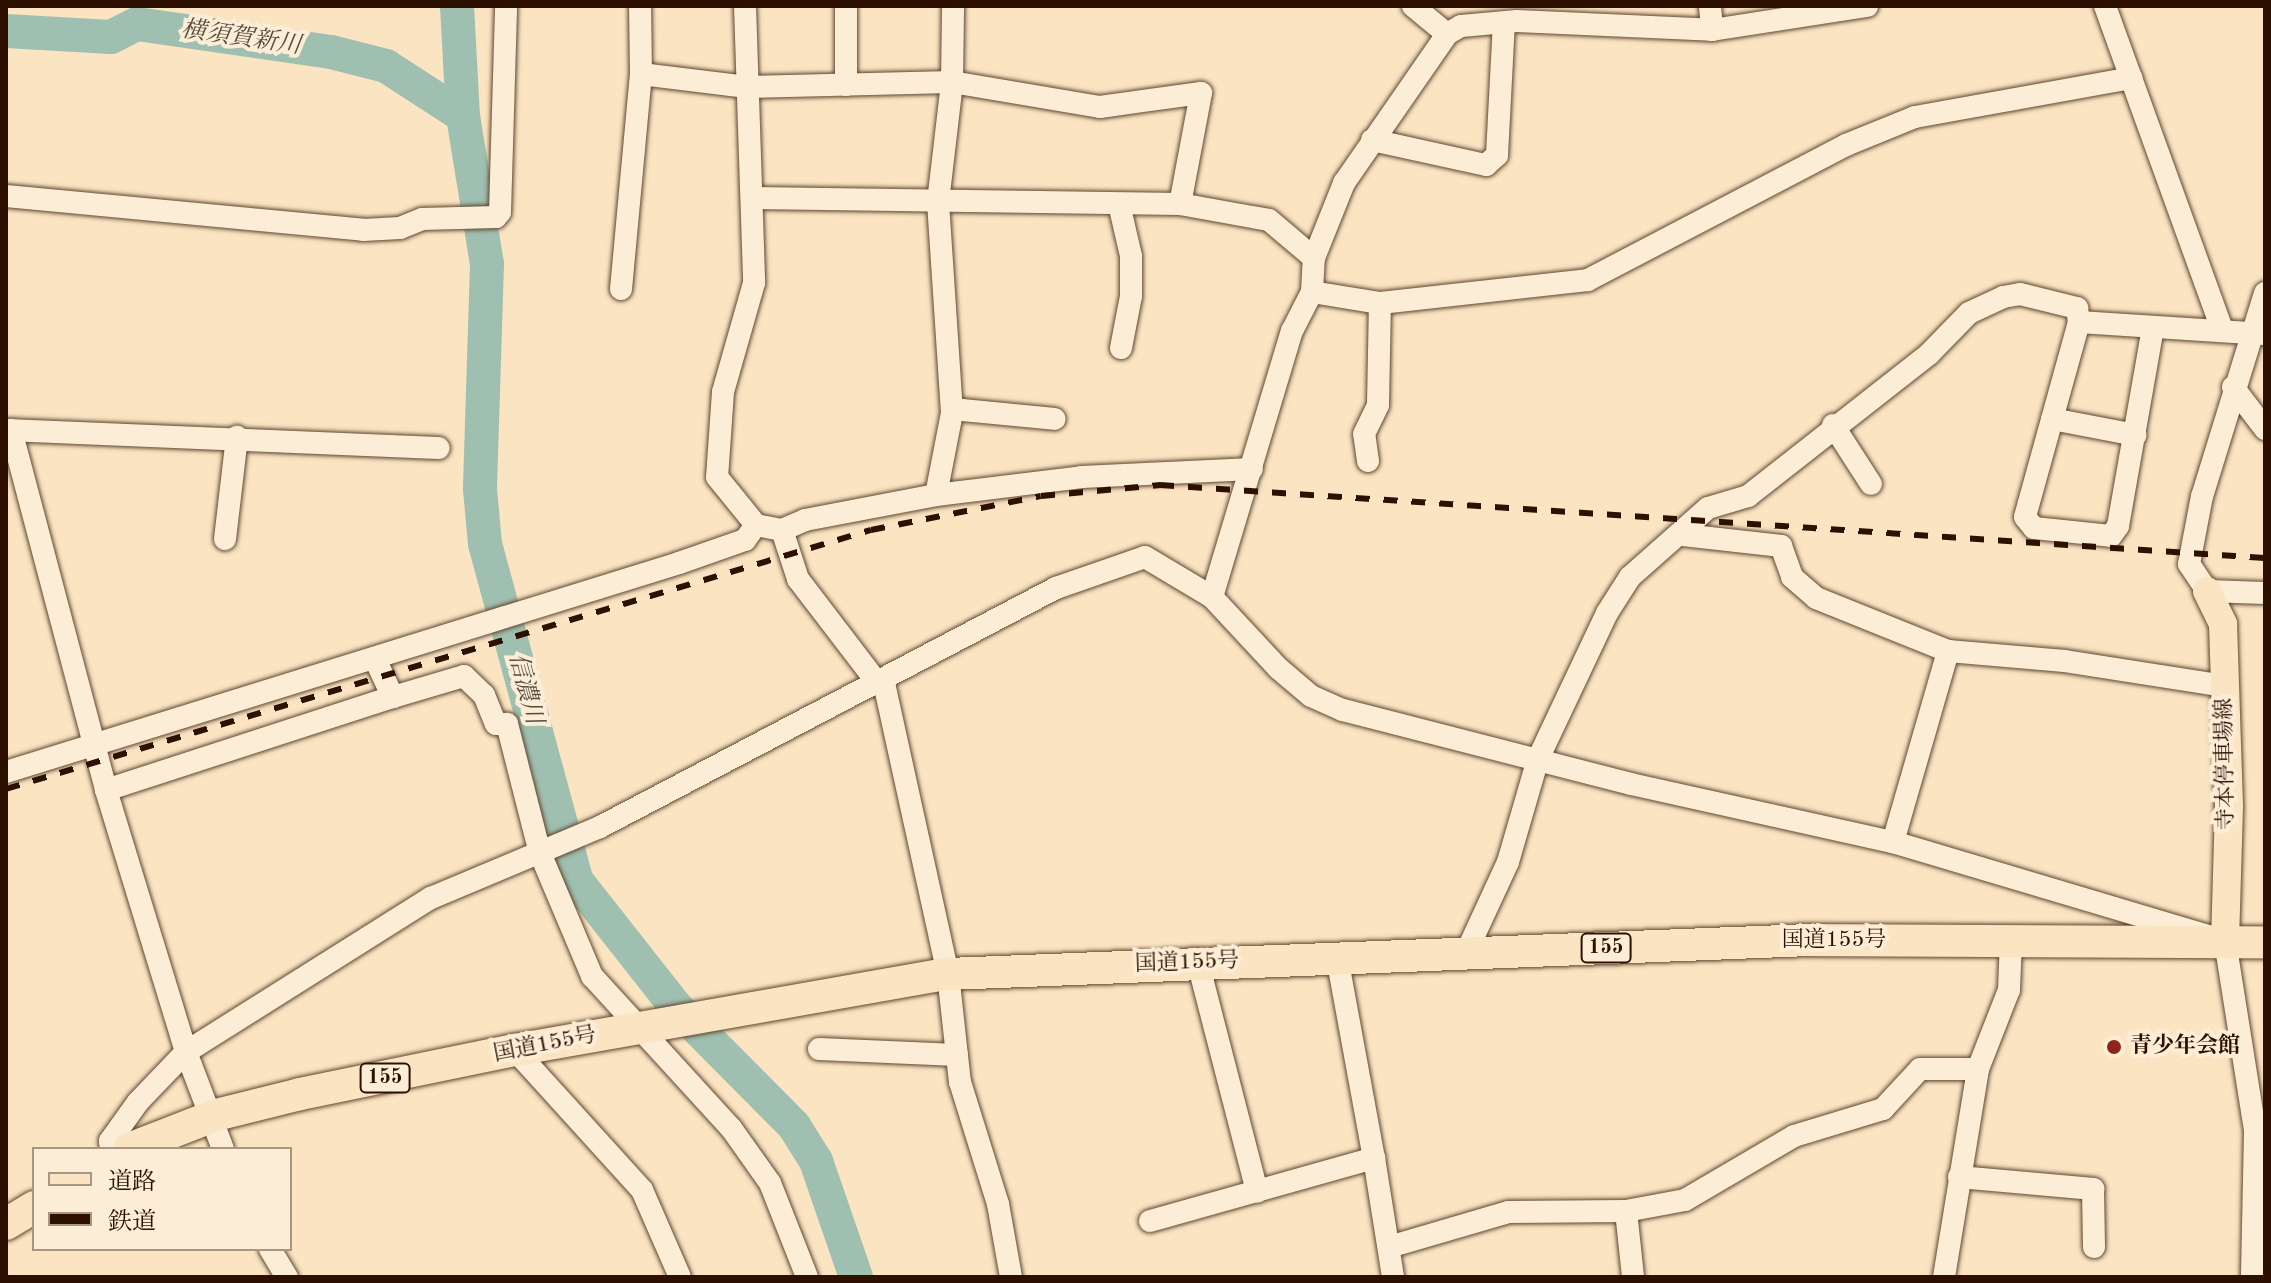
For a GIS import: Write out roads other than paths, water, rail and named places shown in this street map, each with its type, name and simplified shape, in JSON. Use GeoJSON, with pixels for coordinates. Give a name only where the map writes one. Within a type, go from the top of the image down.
{"type":"FeatureCollection","features":[{"type":"Feature","properties":{"kind":"highway","name":"国道155号"},"geometry":{"type":"LineString","coordinates":[[134,1147],[209,1118],[515,1050],[948,974],[1811,940],[2265,942]]}},
{"type":"Feature","properties":{"kind":"highway"},"geometry":{"type":"LineString","coordinates":[[6,1224],[32,1208]]}},
{"type":"Feature","properties":{"kind":"main road","name":"寺本停車場線"},"geometry":{"type":"LineString","coordinates":[[2207,591],[2223,624],[2229,807],[2225,941]]}},
{"type":"Feature","properties":{"kind":"street"},"geometry":{"type":"LineString","coordinates":[[6,196],[363,230],[400,228],[422,219],[485,218],[500,212],[506,6]]}},
{"type":"Feature","properties":{"kind":"street"},"geometry":{"type":"LineString","coordinates":[[621,289],[641,74],[640,6]]}},
{"type":"Feature","properties":{"kind":"street"},"geometry":{"type":"LineString","coordinates":[[745,6],[754,198],[754,283],[723,392],[717,434],[717,477],[756,525],[782,530],[805,520],[936,495],[1082,477],[1252,469]]}},
{"type":"Feature","properties":{"kind":"street"},"geometry":{"type":"LineString","coordinates":[[846,6],[846,85]]}},
{"type":"Feature","properties":{"kind":"street"},"geometry":{"type":"LineString","coordinates":[[936,495],[952,409],[938,202],[952,82],[953,6]]}},
{"type":"Feature","properties":{"kind":"street"},"geometry":{"type":"LineString","coordinates":[[1413,6],[1447,34]]}},
{"type":"Feature","properties":{"kind":"street"},"geometry":{"type":"LineString","coordinates":[[1710,6],[1712,30]]}},
{"type":"Feature","properties":{"kind":"street"},"geometry":{"type":"LineString","coordinates":[[1212,597],[1292,331],[1312,292],[1314,258],[1344,183],[1447,34],[1461,26],[1504,23],[1712,30],[1867,6]]}},
{"type":"Feature","properties":{"kind":"street"},"geometry":{"type":"LineString","coordinates":[[2108,7],[2221,327]]}},
{"type":"Feature","properties":{"kind":"street"},"geometry":{"type":"LineString","coordinates":[[1372,140],[1486,165],[1497,155],[1504,23]]}},
{"type":"Feature","properties":{"kind":"street"},"geometry":{"type":"LineString","coordinates":[[641,74],[747,87],[952,82],[1100,107],[1201,93],[1180,204]]}},
{"type":"Feature","properties":{"kind":"street"},"geometry":{"type":"LineString","coordinates":[[1312,292],[1380,303],[1588,280],[1846,145],[1915,117],[2132,78]]}},
{"type":"Feature","properties":{"kind":"street"},"geometry":{"type":"LineString","coordinates":[[754,198],[1180,204],[1269,220],[1314,258]]}},
{"type":"Feature","properties":{"kind":"street"},"geometry":{"type":"LineString","coordinates":[[1119,204],[1131,256],[1121,348]]}},
{"type":"Feature","properties":{"kind":"street"},"geometry":{"type":"LineString","coordinates":[[2265,293],[2257,334],[2233,387],[2189,564],[2207,591],[2265,593]]}},
{"type":"Feature","properties":{"kind":"street"},"geometry":{"type":"LineString","coordinates":[[1466,953],[1508,862],[1538,759],[1607,613],[1630,577],[1683,535],[1708,508],[1748,496],[1833,425],[1929,354],[1969,313],[2003,297],[2020,294],[2077,308],[2079,322],[2025,517],[2034,528],[2111,536],[2118,526],[2153,328]]}},
{"type":"Feature","properties":{"kind":"street"},"geometry":{"type":"LineString","coordinates":[[1368,461],[1364,434],[1378,405],[1380,303]]}},
{"type":"Feature","properties":{"kind":"street"},"geometry":{"type":"LineString","coordinates":[[2079,322],[2153,328],[2221,327],[2257,334]]}},
{"type":"Feature","properties":{"kind":"street"},"geometry":{"type":"LineString","coordinates":[[2233,387],[2265,429]]}},
{"type":"Feature","properties":{"kind":"street"},"geometry":{"type":"LineString","coordinates":[[952,409],[1055,419]]}},
{"type":"Feature","properties":{"kind":"street"},"geometry":{"type":"LineString","coordinates":[[2052,419],[2135,435]]}},
{"type":"Feature","properties":{"kind":"street"},"geometry":{"type":"LineString","coordinates":[[1833,425],[1871,484]]}},
{"type":"Feature","properties":{"kind":"street"},"geometry":{"type":"LineString","coordinates":[[222,1147],[186,1052],[106,790],[9,430],[237,437],[439,448]]}},
{"type":"Feature","properties":{"kind":"street"},"geometry":{"type":"LineString","coordinates":[[225,539],[237,437]]}},
{"type":"Feature","properties":{"kind":"street"},"geometry":{"type":"LineString","coordinates":[[6,772],[376,661],[456,629],[539,606],[745,540],[756,525]]}},
{"type":"Feature","properties":{"kind":"street"},"geometry":{"type":"LineString","coordinates":[[782,530],[798,579],[882,684],[948,974],[960,1082],[998,1204],[1011,1277]]}},
{"type":"Feature","properties":{"kind":"street"},"geometry":{"type":"LineString","coordinates":[[1683,535],[1781,546],[1792,577],[1816,598],[1948,651],[2065,661],[2224,686]]}},
{"type":"Feature","properties":{"kind":"street"},"geometry":{"type":"LineString","coordinates":[[111,1147],[110,1141],[138,1102],[186,1052],[431,898],[600,827],[882,684],[1056,588],[1145,557],[1212,597],[1278,668],[1311,696],[1385,723],[1893,842],[2225,941],[2255,1131],[2252,1277]]}},
{"type":"Feature","properties":{"kind":"street"},"geometry":{"type":"LineString","coordinates":[[1893,842],[1948,651]]}},
{"type":"Feature","properties":{"kind":"street"},"geometry":{"type":"LineString","coordinates":[[376,661],[393,697]]}},
{"type":"Feature","properties":{"kind":"street"},"geometry":{"type":"LineString","coordinates":[[106,790],[464,676],[484,695],[496,724],[507,724],[545,850],[592,976],[644,1027],[690,1079],[770,1183],[807,1277]]}},
{"type":"Feature","properties":{"kind":"street"},"geometry":{"type":"LineString","coordinates":[[1944,1277],[1978,1069],[2009,990],[2011,941]]}},
{"type":"Feature","properties":{"kind":"street"},"geometry":{"type":"LineString","coordinates":[[1337,957],[1393,1277]]}},
{"type":"Feature","properties":{"kind":"street"},"geometry":{"type":"LineString","coordinates":[[1198,963],[1257,1191]]}},
{"type":"Feature","properties":{"kind":"street"},"geometry":{"type":"LineString","coordinates":[[819,1049],[957,1055]]}},
{"type":"Feature","properties":{"kind":"street"},"geometry":{"type":"LineString","coordinates":[[515,1050],[642,1190],[680,1277]]}},
{"type":"Feature","properties":{"kind":"street"},"geometry":{"type":"LineString","coordinates":[[1389,1247],[1509,1212],[1626,1211],[1685,1200],[1794,1136],[1883,1109],[1920,1069],[1978,1069]]}},
{"type":"Feature","properties":{"kind":"street"},"geometry":{"type":"LineString","coordinates":[[1150,1221],[1374,1158]]}},
{"type":"Feature","properties":{"kind":"street"},"geometry":{"type":"LineString","coordinates":[[1959,1177],[2093,1189],[2094,1247]]}},
{"type":"Feature","properties":{"kind":"street"},"geometry":{"type":"LineString","coordinates":[[1626,1211],[1633,1277]]}},
{"type":"Feature","properties":{"kind":"street"},"geometry":{"type":"LineString","coordinates":[[271,1251],[287,1277]]}},
{"type":"Feature","properties":{"kind":"waterway","name":"信濃川"},"geometry":{"type":"LineString","coordinates":[[457,6],[463,116],[487,264],[480,489],[485,544],[576,880],[676,1007],[794,1126],[816,1161],[856,1277]]}},
{"type":"Feature","properties":{"kind":"waterway","name":"横須賀新川"},"geometry":{"type":"LineString","coordinates":[[6,31],[111,37],[137,24],[331,52],[386,66],[463,116]]}},
{"type":"Feature","properties":{"kind":"railway"},"geometry":{"type":"LineString","coordinates":[[6,789],[871,530],[1041,496],[1160,485],[2265,558]]}},
{"type":"Feature","properties":{"kind":"place","name":"青少年会館"},"geometry":{"type":"Point","coordinates":[2114,1047]}}]}
